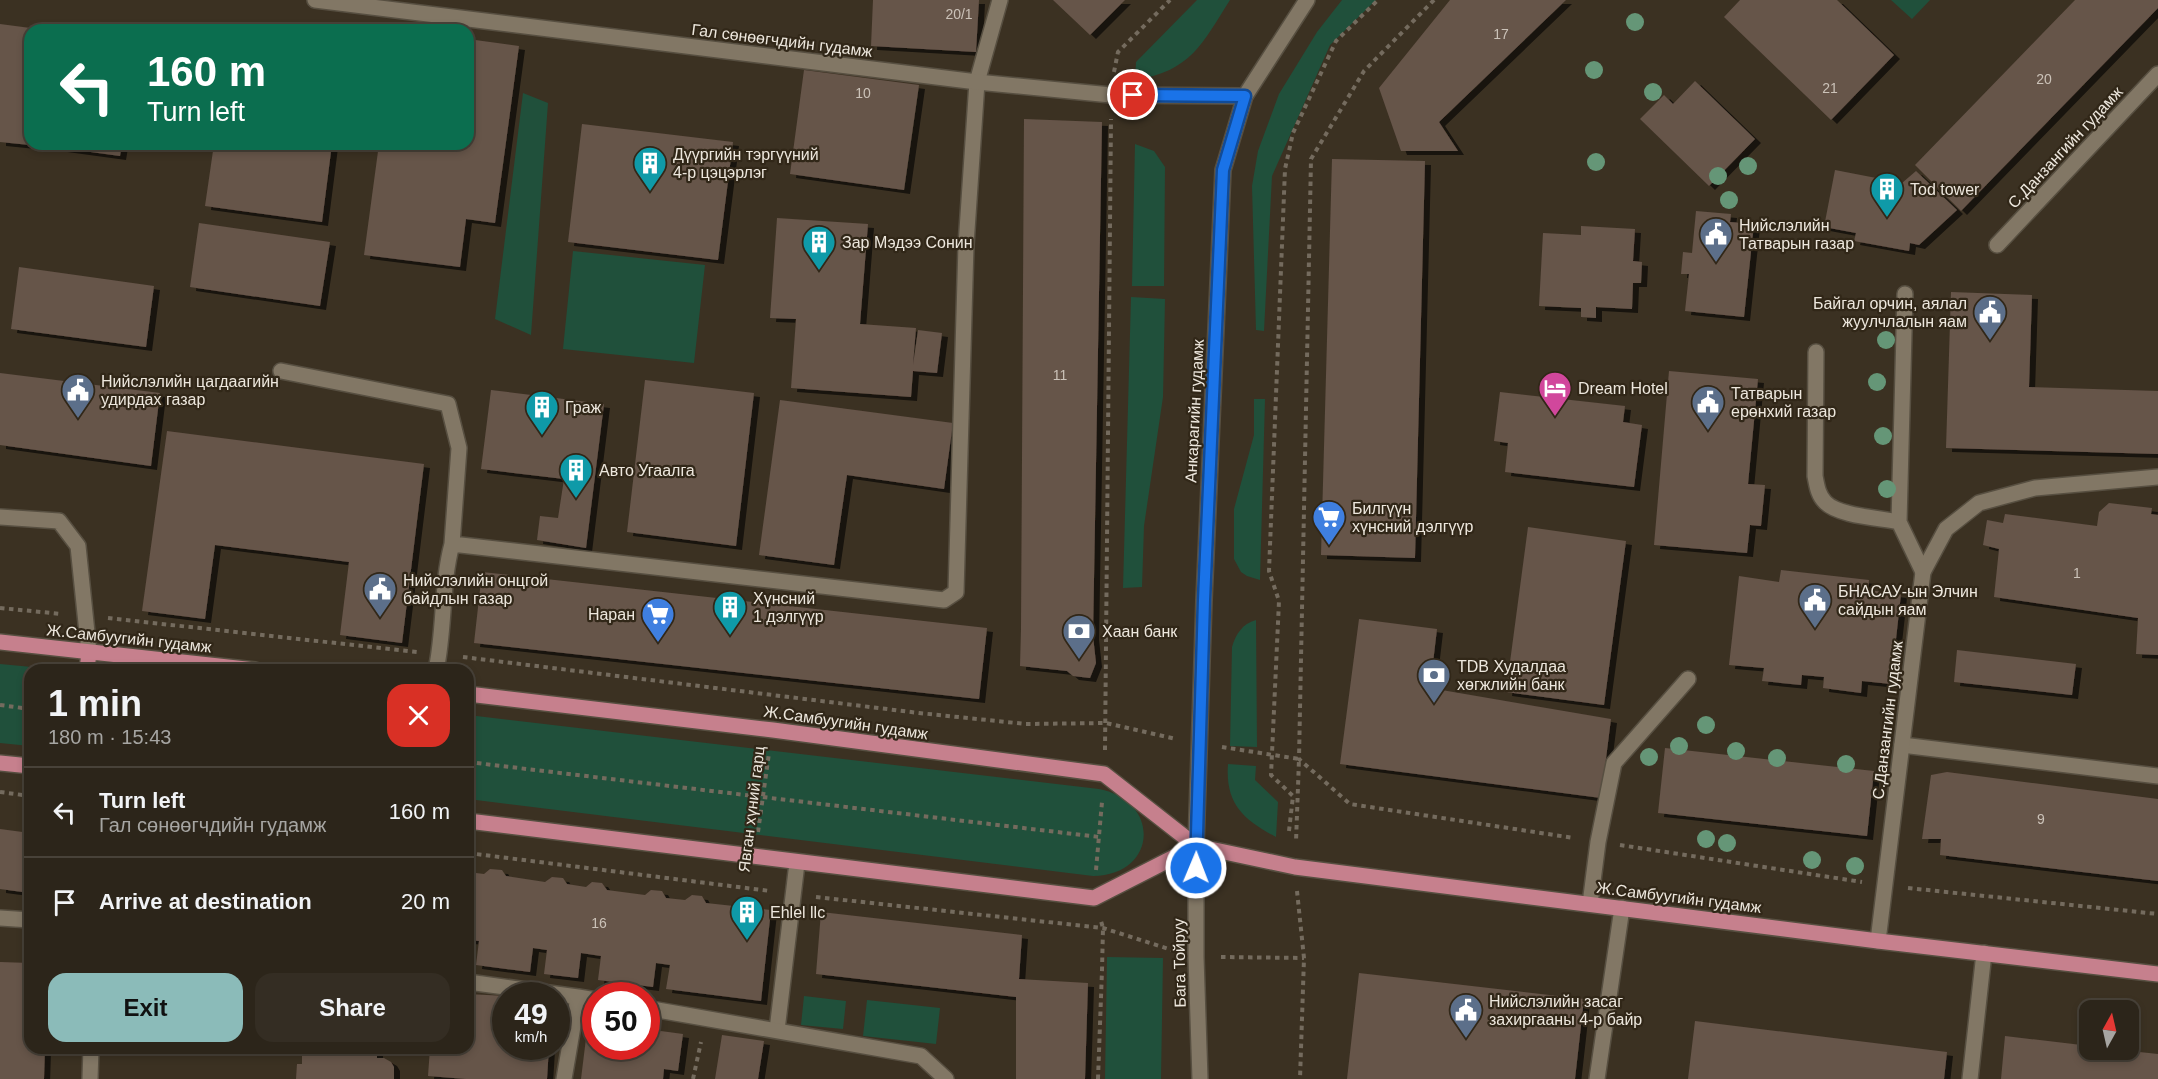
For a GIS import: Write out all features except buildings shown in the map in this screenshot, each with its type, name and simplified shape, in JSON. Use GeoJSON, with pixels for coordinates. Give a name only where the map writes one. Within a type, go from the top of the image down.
{"type":"FeatureCollection","features":[{"type":"Feature","properties":{"kind":"main road","name":"Ж.Самбуугийн гудамж"},"geometry":{"type":"LineString","coordinates":[[0,642],[200,664]]}},
{"type":"Feature","properties":{"kind":"main road"},"geometry":{"type":"LineString","coordinates":[[88,664],[89,652]]}},
{"type":"Feature","properties":{"kind":"main road","name":"Ж.Самбуугийн гудамж"},"geometry":{"type":"LineString","coordinates":[[474,695],[773,730],[1104,774],[1196,846],[1295,867],[2158,974]]}},
{"type":"Feature","properties":{"kind":"main road"},"geometry":{"type":"LineString","coordinates":[[0,763],[24,765]]}},
{"type":"Feature","properties":{"kind":"main road"},"geometry":{"type":"LineString","coordinates":[[474,822],[1094,898],[1196,846]]}},
{"type":"Feature","properties":{"kind":"street","name":"Гал сөнөөгчдийн гудамж"},"geometry":{"type":"LineString","coordinates":[[315,0],[977,82],[1111,94],[1245,96]]}},
{"type":"Feature","properties":{"kind":"street"},"geometry":{"type":"LineString","coordinates":[[452,544],[944,600],[956,592],[966,245],[977,82],[1000,0]]}},
{"type":"Feature","properties":{"kind":"street","name":"Анкарагийн гудамж"},"geometry":{"type":"LineString","coordinates":[[1196,846],[1223,170],[1245,96],[1307,0]]}},
{"type":"Feature","properties":{"kind":"street","name":"С.Данзангийн гудамж"},"geometry":{"type":"LineString","coordinates":[[1997,245],[2158,74]]}},
{"type":"Feature","properties":{"kind":"street"},"geometry":{"type":"LineString","coordinates":[[1905,294],[1899,522],[1923,572]]}},
{"type":"Feature","properties":{"kind":"street"},"geometry":{"type":"LineString","coordinates":[[1816,352],[1815,476],[1818,490],[1824,501],[1834,510],[1899,522]]}},
{"type":"Feature","properties":{"kind":"street"},"geometry":{"type":"LineString","coordinates":[[281,371],[448,404],[459,448],[452,544],[447,564],[438,664]]}},
{"type":"Feature","properties":{"kind":"street"},"geometry":{"type":"LineString","coordinates":[[1923,572],[1946,529],[1979,503],[2035,488],[2158,477]]}},
{"type":"Feature","properties":{"kind":"street"},"geometry":{"type":"LineString","coordinates":[[0,517],[60,521],[78,546],[89,652]]}},
{"type":"Feature","properties":{"kind":"street","name":"С.Данзангийн гудамж"},"geometry":{"type":"LineString","coordinates":[[1878,941],[1923,572]]}},
{"type":"Feature","properties":{"kind":"street"},"geometry":{"type":"LineString","coordinates":[[1590,904],[1598,842],[1614,763],[1688,679]]}},
{"type":"Feature","properties":{"kind":"street"},"geometry":{"type":"LineString","coordinates":[[1902,745],[2158,776]]}},
{"type":"Feature","properties":{"kind":"street","name":"Бага Тойруу"},"geometry":{"type":"LineString","coordinates":[[1196,846],[1196,957],[1200,1079]]}},
{"type":"Feature","properties":{"kind":"street"},"geometry":{"type":"LineString","coordinates":[[777,1030],[797,862]]}},
{"type":"Feature","properties":{"kind":"street"},"geometry":{"type":"LineString","coordinates":[[1597,1079],[1622,908]]}},
{"type":"Feature","properties":{"kind":"street"},"geometry":{"type":"LineString","coordinates":[[0,918],[24,920]]}},
{"type":"Feature","properties":{"kind":"street"},"geometry":{"type":"LineString","coordinates":[[1970,1079],[1984,953]]}},
{"type":"Feature","properties":{"kind":"street"},"geometry":{"type":"LineString","coordinates":[[474,983],[582,997]]}},
{"type":"Feature","properties":{"kind":"street"},"geometry":{"type":"LineString","coordinates":[[564,1079],[578,997]]}},
{"type":"Feature","properties":{"kind":"street"},"geometry":{"type":"LineString","coordinates":[[660,1010],[921,1056],[946,1079]]}},
{"type":"Feature","properties":{"kind":"street"},"geometry":{"type":"LineString","coordinates":[[90,1079],[91,1054]]}},
{"type":"Feature","properties":{"kind":"path"},"geometry":{"type":"LineString","coordinates":[[1098,1079],[1103,928],[1094,898],[1106,723],[1111,94],[1118,52],[1170,0]]}},
{"type":"Feature","properties":{"kind":"path"},"geometry":{"type":"LineString","coordinates":[[1288,831],[1293,796],[1271,775],[1279,601],[1269,571],[1285,169],[1293,133],[1336,41],[1378,0]]}},
{"type":"Feature","properties":{"kind":"path"},"geometry":{"type":"LineString","coordinates":[[1300,1079],[1304,958],[1295,867],[1311,159],[1364,71],[1434,0]]}},
{"type":"Feature","properties":{"kind":"path"},"geometry":{"type":"LineString","coordinates":[[0,615],[0,608],[84,616],[440,654],[1026,724],[1106,723],[1199,744],[1299,759],[1350,804],[1884,885],[2158,914]]}},
{"type":"Feature","properties":{"kind":"path","name":"Явган хүний гарц"},"geometry":{"type":"LineString","coordinates":[[753,890],[762,798],[777,695]]}},
{"type":"Feature","properties":{"kind":"path"},"geometry":{"type":"LineString","coordinates":[[0,705],[24,708]]}},
{"type":"Feature","properties":{"kind":"path"},"geometry":{"type":"LineString","coordinates":[[474,763],[1099,837]]}},
{"type":"Feature","properties":{"kind":"path"},"geometry":{"type":"LineString","coordinates":[[0,792],[24,795]]}},
{"type":"Feature","properties":{"kind":"path"},"geometry":{"type":"LineString","coordinates":[[693,1079],[705,1017]]}},
{"type":"Feature","properties":{"kind":"green space"},"geometry":{"type":"Polygon","coordinates":[[[1197,0],[1230,0],[1193,53],[1170,70],[1135,80],[1136,62],[1197,0]]]}},
{"type":"Feature","properties":{"kind":"green space"},"geometry":{"type":"Polygon","coordinates":[[[1342,0],[1376,0],[1330,45],[1272,176],[1264,331],[1256,330],[1252,186],[1258,151],[1279,94],[1317,32],[1342,0]]]}},
{"type":"Feature","properties":{"kind":"green space"},"geometry":{"type":"Polygon","coordinates":[[[1891,0],[1930,0],[1912,19],[1891,0]]]}},
{"type":"Feature","properties":{"kind":"green space"},"geometry":{"type":"Polygon","coordinates":[[[523,93],[548,103],[531,335],[495,319],[523,93]]]}},
{"type":"Feature","properties":{"kind":"green space"},"geometry":{"type":"Polygon","coordinates":[[[1135,144],[1154,151],[1165,167],[1164,286],[1132,286],[1135,144]]]}},
{"type":"Feature","properties":{"kind":"green space"},"geometry":{"type":"Polygon","coordinates":[[[573,251],[705,265],[694,363],[563,349],[573,251]]]}},
{"type":"Feature","properties":{"kind":"green space"},"geometry":{"type":"Polygon","coordinates":[[[1131,297],[1165,299],[1163,397],[1144,526],[1142,587],[1123,588],[1131,297]]]}},
{"type":"Feature","properties":{"kind":"green space"},"geometry":{"type":"Polygon","coordinates":[[[1254,399],[1265,399],[1260,580],[1241,572],[1234,559],[1234,509],[1254,435],[1254,399]]]}},
{"type":"Feature","properties":{"kind":"green space"},"geometry":{"type":"Polygon","coordinates":[[[1256,620],[1257,747],[1230,746],[1232,647],[1240,630],[1256,620]]]}},
{"type":"Feature","properties":{"kind":"green space"},"geometry":{"type":"Polygon","coordinates":[[[0,664],[24,666],[24,745],[0,743],[0,664]]]}},
{"type":"Feature","properties":{"kind":"green space"},"geometry":{"type":"Polygon","coordinates":[[[474,716],[1099,789],[1119,796],[1134,808],[1142,822],[1144,837],[1140,852],[1130,864],[1114,873],[1093,876],[474,800],[474,716]]]}},
{"type":"Feature","properties":{"kind":"green space"},"geometry":{"type":"Polygon","coordinates":[[[1228,764],[1256,766],[1255,780],[1278,802],[1276,837],[1254,824],[1238,809],[1230,789],[1228,764]]]}},
{"type":"Feature","properties":{"kind":"green space"},"geometry":{"type":"Polygon","coordinates":[[[1107,957],[1163,958],[1161,1079],[1105,1079],[1107,957]]]}},
{"type":"Feature","properties":{"kind":"green space"},"geometry":{"type":"Polygon","coordinates":[[[804,996],[846,1001],[843,1029],[801,1025],[804,996]]]}},
{"type":"Feature","properties":{"kind":"green space"},"geometry":{"type":"Polygon","coordinates":[[[867,1000],[940,1008],[936,1044],[863,1036],[867,1000]]]}},
{"type":"Feature","properties":{"kind":"place","name":"Дүүргийн тэргүүний 4-р цэцэрлэг"},"geometry":{"type":"Point","coordinates":[650,192]}},
{"type":"Feature","properties":{"kind":"place","name":"Tod tower"},"geometry":{"type":"Point","coordinates":[1887,218]}},
{"type":"Feature","properties":{"kind":"place","name":"Нийслэлийн Татварын газар"},"geometry":{"type":"Point","coordinates":[1716,263]}},
{"type":"Feature","properties":{"kind":"place","name":"Зар Мэдээ Сонин"},"geometry":{"type":"Point","coordinates":[819,271]}},
{"type":"Feature","properties":{"kind":"place","name":"Байгал орчин, аялал жуулчлалын яам"},"geometry":{"type":"Point","coordinates":[1990,341]}},
{"type":"Feature","properties":{"kind":"place","name":"Dream Hotel"},"geometry":{"type":"Point","coordinates":[1555,417]}},
{"type":"Feature","properties":{"kind":"place","name":"Нийслэлийн цагдаагийн удирдах газар"},"geometry":{"type":"Point","coordinates":[78,419]}},
{"type":"Feature","properties":{"kind":"place","name":"Татварын ерөнхий газар"},"geometry":{"type":"Point","coordinates":[1708,431]}},
{"type":"Feature","properties":{"kind":"place","name":"Граж"},"geometry":{"type":"Point","coordinates":[542,436]}},
{"type":"Feature","properties":{"kind":"place","name":"Авто Угаалга"},"geometry":{"type":"Point","coordinates":[576,499]}},
{"type":"Feature","properties":{"kind":"place","name":"Билгүүн хүнсний дэлгүүр"},"geometry":{"type":"Point","coordinates":[1329,546]}},
{"type":"Feature","properties":{"kind":"place","name":"Нийслэлийн онцгой байдлын газар"},"geometry":{"type":"Point","coordinates":[380,618]}},
{"type":"Feature","properties":{"kind":"place","name":"БНАСАУ-ын Элчин сайдын яам"},"geometry":{"type":"Point","coordinates":[1815,629]}},
{"type":"Feature","properties":{"kind":"place","name":"Хүнсний 1 дэлгүүр"},"geometry":{"type":"Point","coordinates":[730,636]}},
{"type":"Feature","properties":{"kind":"place","name":"Наран"},"geometry":{"type":"Point","coordinates":[658,643]}},
{"type":"Feature","properties":{"kind":"place","name":"Хаан банк"},"geometry":{"type":"Point","coordinates":[1079,660]}},
{"type":"Feature","properties":{"kind":"place","name":"TDB Худалдаа хөгжлийн банк"},"geometry":{"type":"Point","coordinates":[1434,704]}},
{"type":"Feature","properties":{"kind":"place","name":"Ehlel llc"},"geometry":{"type":"Point","coordinates":[747,941]}},
{"type":"Feature","properties":{"kind":"place","name":"Нийслэлийн засаг захиргааны 4-р байр"},"geometry":{"type":"Point","coordinates":[1466,1039]}},
{"type":"Feature","properties":{"kind":"route"},"geometry":{"type":"LineString","coordinates":[[1133,95],[1245,96],[1223,170],[1204,600],[1196,868]]}}]}
